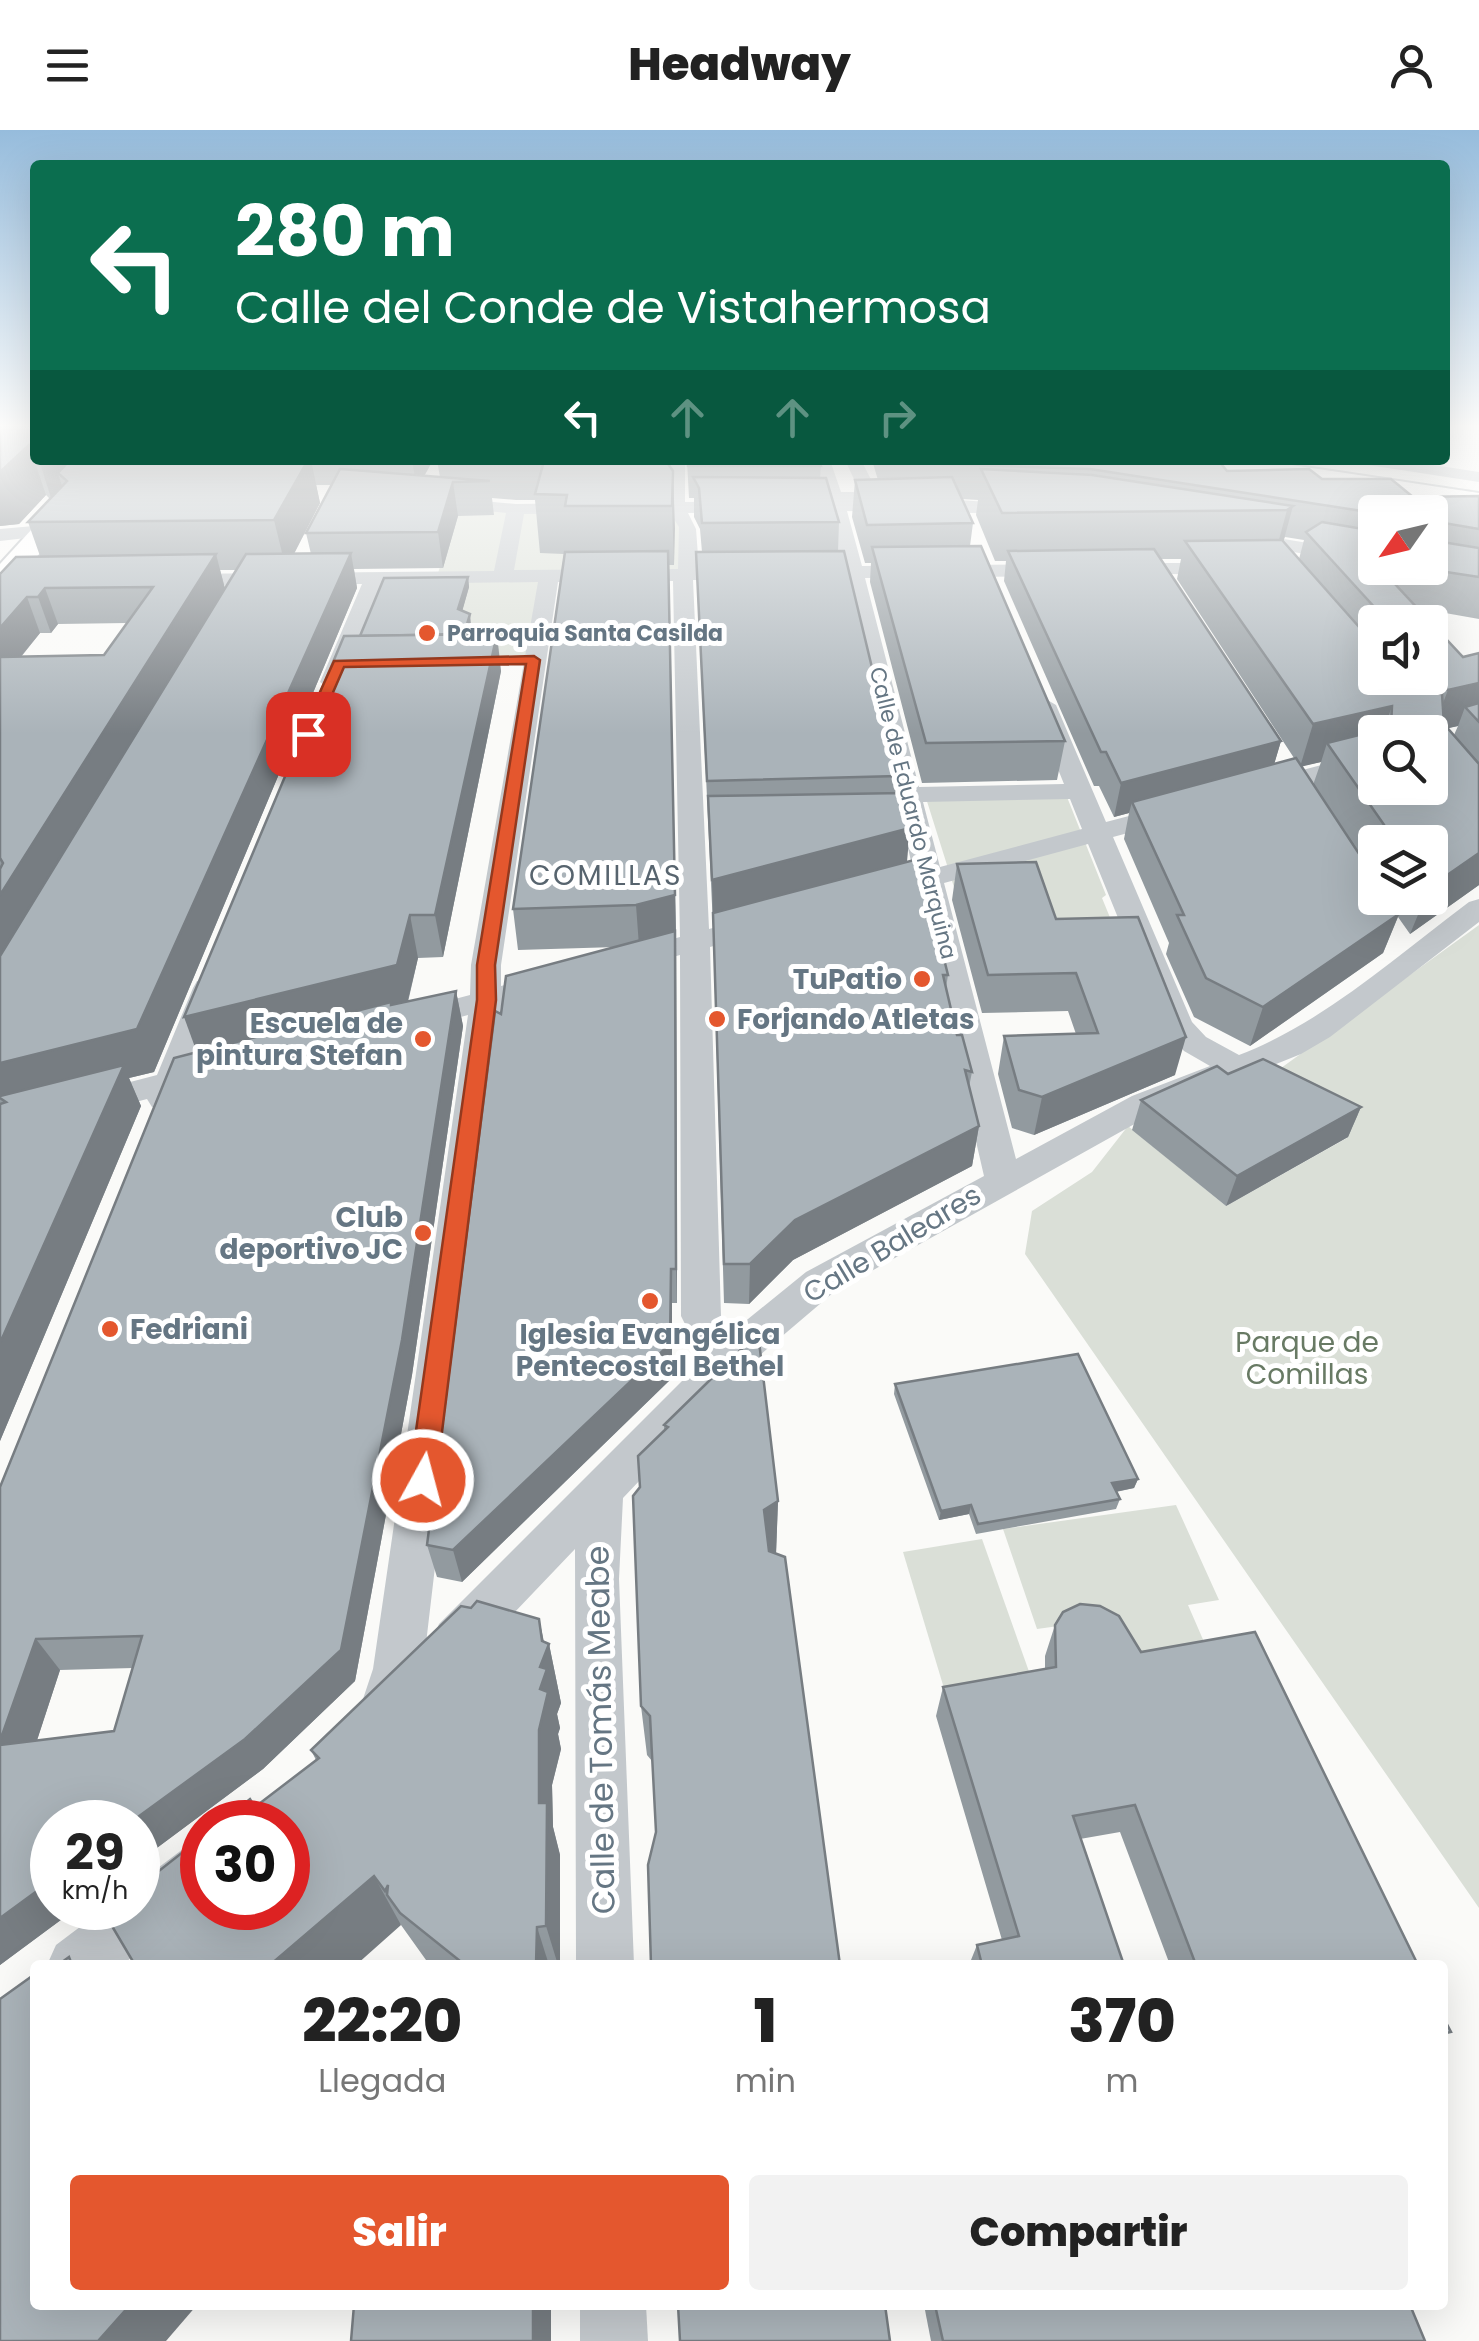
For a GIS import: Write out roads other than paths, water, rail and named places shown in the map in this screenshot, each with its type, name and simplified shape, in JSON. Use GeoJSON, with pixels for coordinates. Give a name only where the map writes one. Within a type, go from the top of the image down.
{"type":"FeatureCollection","features":[{"type":"Feature","properties":{"kind":"main road"},"geometry":{"type":"LineString","coordinates":[[9,582],[48,527]]}},
{"type":"Feature","properties":{"kind":"street"},"geometry":{"type":"LineString","coordinates":[[502,576],[512,527]]}},
{"type":"Feature","properties":{"kind":"street"},"geometry":{"type":"LineString","coordinates":[[683,574],[689,570],[684,527]]}},
{"type":"Feature","properties":{"kind":"street","name":"Calle de Eduardo Marquina"},"geometry":{"type":"LineString","coordinates":[[842,527],[1003,1179]]}},
{"type":"Feature","properties":{"kind":"street"},"geometry":{"type":"LineString","coordinates":[[968,527],[983,563]]}},
{"type":"Feature","properties":{"kind":"street"},"geometry":{"type":"LineString","coordinates":[[0,535],[45,531]]}},
{"type":"Feature","properties":{"kind":"street"},"geometry":{"type":"LineString","coordinates":[[1213,533],[1358,557]]}},
{"type":"Feature","properties":{"kind":"street"},"geometry":{"type":"LineString","coordinates":[[1278,568],[1308,549]]}},
{"type":"Feature","properties":{"kind":"street"},"geometry":{"type":"LineString","coordinates":[[146,580],[246,579],[299,570],[374,578],[854,572],[983,563],[1090,570],[1244,568]]}},
{"type":"Feature","properties":{"kind":"street"},"geometry":{"type":"LineString","coordinates":[[1156,569],[1178,602]]}},
{"type":"Feature","properties":{"kind":"street"},"geometry":{"type":"LineString","coordinates":[[683,574],[705,829],[695,942],[702,1316],[714,1343],[739,1350]]}},
{"type":"Feature","properties":{"kind":"street"},"geometry":{"type":"LineString","coordinates":[[486,1000],[486,965],[520,660],[549,576]]}},
{"type":"Feature","properties":{"kind":"street"},"geometry":{"type":"LineString","coordinates":[[316,717],[348,663],[374,578]]}},
{"type":"Feature","properties":{"kind":"street"},"geometry":{"type":"LineString","coordinates":[[226,613],[246,579]]}},
{"type":"Feature","properties":{"kind":"street"},"geometry":{"type":"LineString","coordinates":[[1035,684],[1178,1026],[1195,1044],[1235,1067]]}},
{"type":"Feature","properties":{"kind":"street"},"geometry":{"type":"LineString","coordinates":[[1242,794],[1358,763]]}},
{"type":"Feature","properties":{"kind":"street"},"geometry":{"type":"LineString","coordinates":[[908,795],[1081,792]]}},
{"type":"Feature","properties":{"kind":"street"},"geometry":{"type":"LineString","coordinates":[[839,903],[1206,803]]}},
{"type":"Feature","properties":{"kind":"street"},"geometry":{"type":"LineString","coordinates":[[884,825],[915,824]]}},
{"type":"Feature","properties":{"kind":"street","name":"Calle Baleares"},"geometry":{"type":"LineString","coordinates":[[486,1000],[398,1670],[370,1725],[601,1496],[739,1350],[820,1282],[1144,1104],[1290,1046],[1319,1030],[1403,953],[1479,908]]}},
{"type":"Feature","properties":{"kind":"street"},"geometry":{"type":"LineString","coordinates":[[376,1029],[785,917]]}},
{"type":"Feature","properties":{"kind":"street"},"geometry":{"type":"LineString","coordinates":[[155,1119],[222,954]]}},
{"type":"Feature","properties":{"kind":"street"},"geometry":{"type":"LineString","coordinates":[[0,1127],[246,1062]]}},
{"type":"Feature","properties":{"kind":"street","name":"Calle de Tomás Meabe"},"geometry":{"type":"LineString","coordinates":[[601,1496],[596,1578],[605,1960]]}},
{"type":"Feature","properties":{"kind":"street"},"geometry":{"type":"LineString","coordinates":[[82,1960],[180,1885]]}},
{"type":"Feature","properties":{"kind":"street"},"geometry":{"type":"LineString","coordinates":[[613,2310],[614,2341]]}},
{"type":"Feature","properties":{"kind":"place","name":"Parroquia Santa Casilda"},"geometry":{"type":"Point","coordinates":[427,633]}},
{"type":"Feature","properties":{"kind":"place","name":"TuPatio"},"geometry":{"type":"Point","coordinates":[922,979]}},
{"type":"Feature","properties":{"kind":"place","name":"Forjando Atletas"},"geometry":{"type":"Point","coordinates":[717,1019]}},
{"type":"Feature","properties":{"kind":"place","name":"Escuela de pintura Stefan"},"geometry":{"type":"Point","coordinates":[423,1039]}},
{"type":"Feature","properties":{"kind":"place","name":"Club deportivo JC"},"geometry":{"type":"Point","coordinates":[423,1233]}},
{"type":"Feature","properties":{"kind":"place","name":"Iglesia Evangélica Pentecostal Bethel"},"geometry":{"type":"Point","coordinates":[650,1301]}},
{"type":"Feature","properties":{"kind":"place","name":"Fedriani"},"geometry":{"type":"Point","coordinates":[110,1329]}},
{"type":"Feature","properties":{"kind":"district","name":"COMILLAS"},"geometry":{"type":"Point","coordinates":[606,875]}},
{"type":"Feature","properties":{"kind":"park label","name":"Parque de Comillas"},"geometry":{"type":"Point","coordinates":[1307,1358]}}]}
